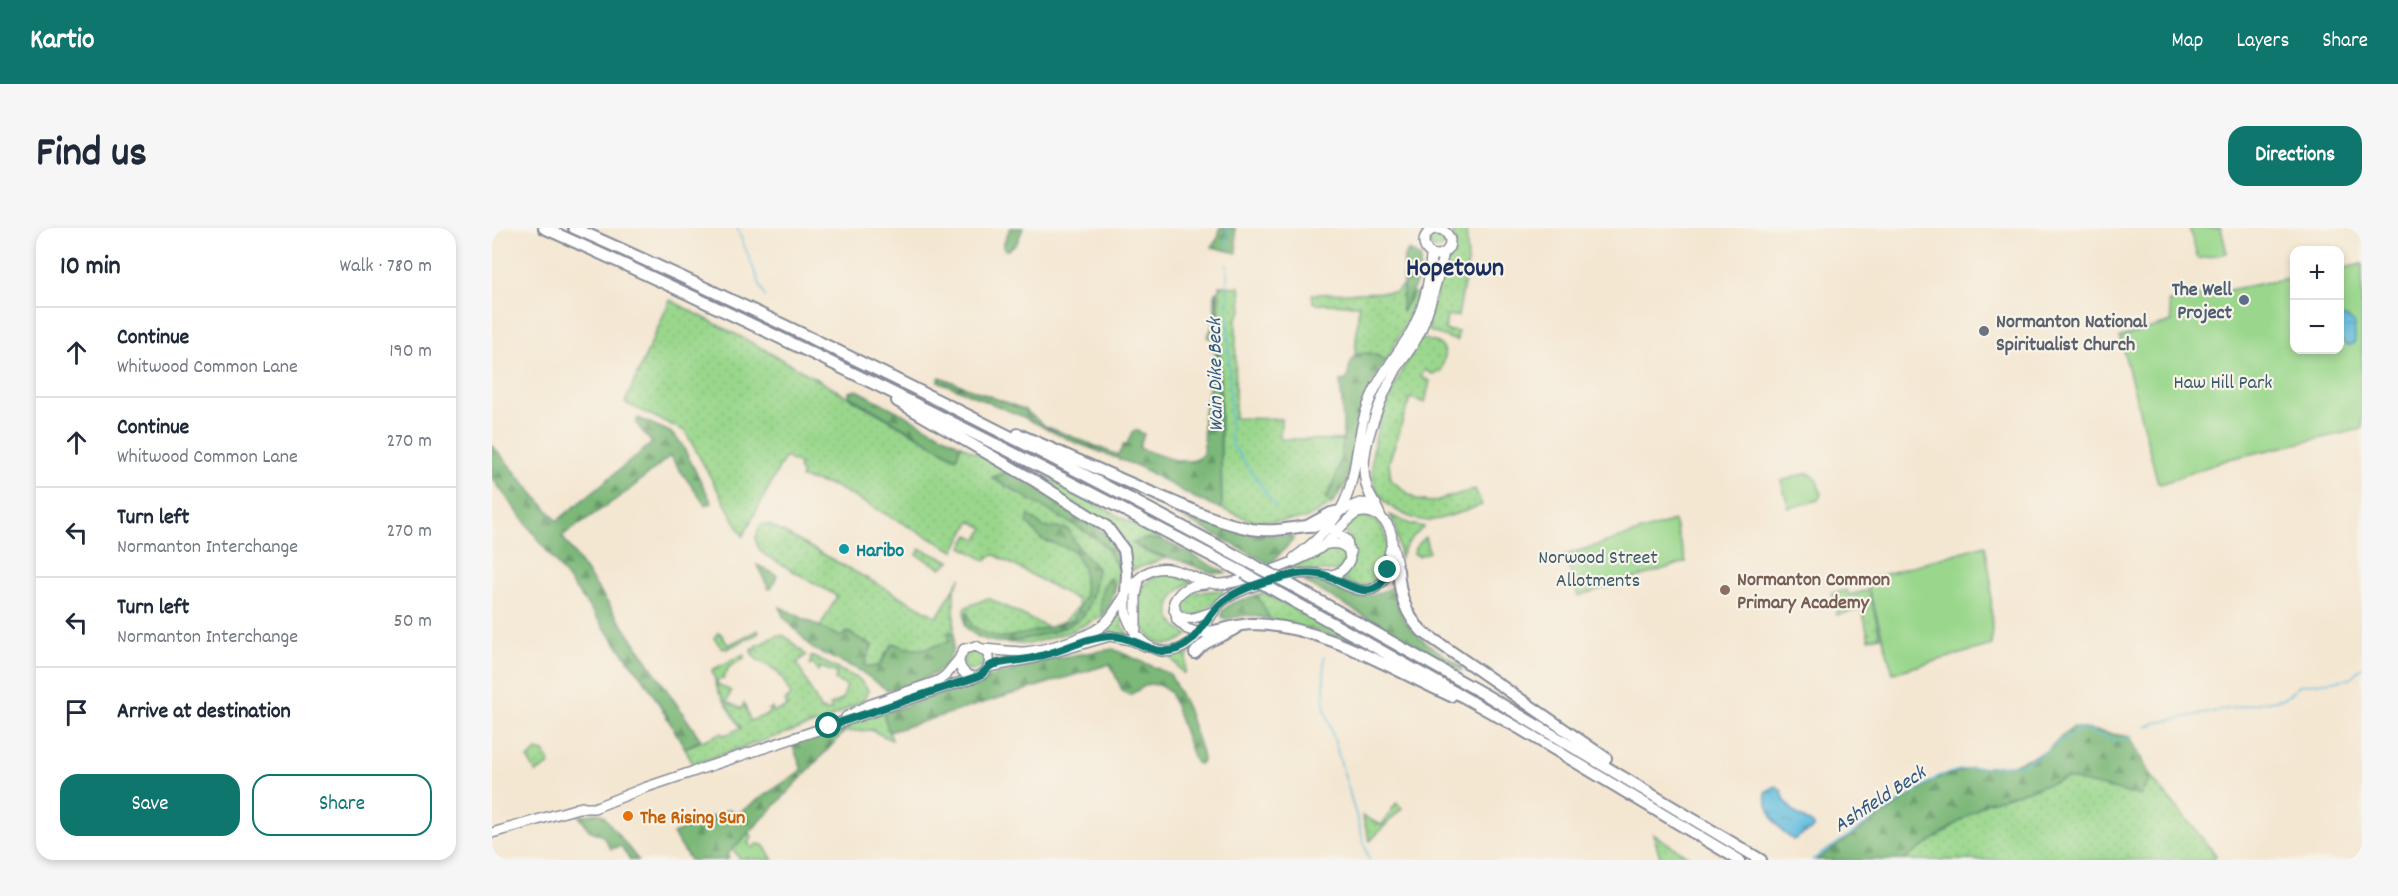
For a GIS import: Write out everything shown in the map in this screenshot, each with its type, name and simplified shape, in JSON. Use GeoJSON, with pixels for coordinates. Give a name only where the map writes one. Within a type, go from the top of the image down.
{"type":"FeatureCollection","features":[{"type":"Feature","properties":{"kind":"highway"},"geometry":{"type":"LineString","coordinates":[[544,228],[808,350],[1050,471],[1244,573],[1522,730],[1738,860]]}},
{"type":"Feature","properties":{"kind":"highway"},"geometry":{"type":"LineString","coordinates":[[574,228],[886,375],[1076,470],[1286,582],[1491,698],[1761,860]]}},
{"type":"Feature","properties":{"kind":"highway"},"geometry":{"type":"LineString","coordinates":[[808,350],[1035,481],[1107,528],[1124,550],[1127,573],[1126,594]]}},
{"type":"Feature","properties":{"kind":"highway"},"geometry":{"type":"LineString","coordinates":[[886,375],[1218,520],[1267,531],[1284,531],[1309,525],[1331,513],[1340,511]]}},
{"type":"Feature","properties":{"kind":"highway"},"geometry":{"type":"LineString","coordinates":[[1309,525],[1332,529]]}},
{"type":"Feature","properties":{"kind":"highway"},"geometry":{"type":"LineString","coordinates":[[1398,570],[1404,603],[1415,624],[1423,632],[1709,827]]}},
{"type":"Feature","properties":{"kind":"highway"},"geometry":{"type":"LineString","coordinates":[[1200,633],[1242,625],[1272,625],[1330,641],[1522,730]]}},
{"type":"Feature","properties":{"kind":"highway"},"geometry":{"type":"LineString","coordinates":[[1194,653],[1206,643],[1242,625]]}},
{"type":"Feature","properties":{"kind":"main road"},"geometry":{"type":"LineString","coordinates":[[1398,570],[1388,525],[1366,485],[1365,461],[1373,426],[1388,386],[1423,324],[1444,253],[1449,246],[1446,231],[1429,230],[1424,238],[1424,246],[1431,254],[1444,253]]}},
{"type":"Feature","properties":{"kind":"main road"},"geometry":{"type":"LineString","coordinates":[[1324,545],[1353,481],[1359,433],[1367,407],[1379,381],[1409,336],[1419,313],[1430,272],[1431,254]]}},
{"type":"Feature","properties":{"kind":"main road"},"geometry":{"type":"LineString","coordinates":[[1340,511],[1360,503],[1376,504]]}},
{"type":"Feature","properties":{"kind":"main road"},"geometry":{"type":"LineString","coordinates":[[1282,566],[1357,513],[1365,512],[1382,517]]}},
{"type":"Feature","properties":{"kind":"main road"},"geometry":{"type":"LineString","coordinates":[[492,833],[577,808],[594,808],[983,674],[989,667],[1051,654],[1110,636],[1164,651],[1178,649],[1200,633],[1212,612],[1225,600],[1250,588],[1299,574],[1333,575],[1343,570],[1348,565],[1351,553],[1347,540],[1332,529]]}},
{"type":"Feature","properties":{"kind":"main road"},"geometry":{"type":"LineString","coordinates":[[1325,575],[1352,588],[1362,590],[1377,588],[1384,580],[1388,570],[1392,543]]}},
{"type":"Feature","properties":{"kind":"main road"},"geometry":{"type":"LineString","coordinates":[[1200,633],[1180,624],[1175,616],[1174,602],[1182,591],[1195,585],[1228,584],[1282,566],[1313,553],[1324,545],[1342,544],[1351,553]]}},
{"type":"Feature","properties":{"kind":"main road"},"geometry":{"type":"LineString","coordinates":[[829,726],[869,705],[938,681],[946,675],[961,652],[968,647],[1035,651],[1096,630],[1106,623],[1140,578],[1151,571],[1174,570],[1214,583]]}},
{"type":"Feature","properties":{"kind":"main road"},"geometry":{"type":"LineString","coordinates":[[1136,633],[1136,596],[1140,578]]}},
{"type":"Feature","properties":{"kind":"main road"},"geometry":{"type":"LineString","coordinates":[[1126,594],[1127,616],[1136,633],[1149,648]]}},
{"type":"Feature","properties":{"kind":"main road"},"geometry":{"type":"LineString","coordinates":[[1173,608],[1177,614],[1194,619],[1212,612]]}},
{"type":"Feature","properties":{"kind":"main road"},"geometry":{"type":"LineString","coordinates":[[983,649],[989,657],[989,667]]}},
{"type":"Feature","properties":{"kind":"main road"},"geometry":{"type":"LineString","coordinates":[[958,659],[960,669],[974,677]]}},
{"type":"Feature","properties":{"kind":"green space"},"geometry":{"type":"Polygon","coordinates":[[[1010,228],[1023,228],[1017,243],[1005,250],[1003,246],[1010,228]]]}},
{"type":"Feature","properties":{"kind":"green space"},"geometry":{"type":"Polygon","coordinates":[[[1219,228],[1235,228],[1237,253],[1212,247],[1219,236],[1219,228]]]}},
{"type":"Feature","properties":{"kind":"green space"},"geometry":{"type":"Polygon","coordinates":[[[1452,228],[1466,228],[1468,262],[1458,316],[1447,316],[1445,330],[1458,332],[1457,341],[1429,331],[1427,322],[1446,262],[1456,245],[1452,228]]]}},
{"type":"Feature","properties":{"kind":"green space"},"geometry":{"type":"Polygon","coordinates":[[[2189,228],[2221,228],[2227,253],[2198,259],[2189,228]]]}},
{"type":"Feature","properties":{"kind":"green space"},"geometry":{"type":"Polygon","coordinates":[[[1437,233],[1443,235],[1445,241],[1443,247],[1437,249],[1431,247],[1429,241],[1431,235],[1437,233]]]}},
{"type":"Feature","properties":{"kind":"green space"},"geometry":{"type":"Polygon","coordinates":[[[1409,250],[1421,258],[1418,279],[1402,313],[1404,257],[1409,250]]]}},
{"type":"Feature","properties":{"kind":"green space","name":"Haw Hill Park"},"geometry":{"type":"Polygon","coordinates":[[[2362,264],[2362,429],[2229,459],[2161,484],[2158,483],[2120,337],[2172,322],[2168,302],[2290,278],[2290,354],[2344,354],[2344,268],[2362,264]]]}},
{"type":"Feature","properties":{"kind":"green space"},"geometry":{"type":"Polygon","coordinates":[[[1403,285],[1402,312],[1413,293],[1418,294],[1386,361],[1370,353],[1355,355],[1359,305],[1313,302],[1312,294],[1396,292],[1403,285]]]}},
{"type":"Feature","properties":{"kind":"green space"},"geometry":{"type":"Polygon","coordinates":[[[1219,286],[1240,287],[1242,310],[1236,319],[1235,418],[1281,419],[1280,439],[1343,440],[1339,470],[1326,498],[1332,504],[1305,519],[1253,521],[1222,509],[1219,286]]]}},
{"type":"Feature","properties":{"kind":"green space"},"geometry":{"type":"Polygon","coordinates":[[[1217,291],[1222,509],[1195,498],[1140,467],[1074,442],[1021,416],[938,381],[940,377],[1025,410],[1045,426],[1118,455],[1124,444],[1127,444],[1132,432],[1136,430],[1144,434],[1139,448],[1175,460],[1193,461],[1204,451],[1203,418],[1216,352],[1211,349],[1215,340],[1208,337],[1215,317],[1215,292],[1217,291]]]}},
{"type":"Feature","properties":{"kind":"green space"},"geometry":{"type":"Polygon","coordinates":[[[670,300],[758,346],[956,458],[961,445],[1009,471],[993,477],[1088,533],[1104,545],[1120,570],[1112,601],[1103,616],[1069,632],[1029,644],[998,642],[978,637],[965,626],[964,608],[988,598],[1049,628],[1064,621],[1078,607],[1078,600],[995,555],[988,557],[986,561],[962,547],[969,535],[978,539],[984,528],[971,521],[954,551],[834,486],[801,478],[802,473],[798,469],[800,465],[785,457],[743,536],[685,431],[625,403],[670,300]]]}},
{"type":"Feature","properties":{"kind":"green space"},"geometry":{"type":"Polygon","coordinates":[[[1424,339],[1438,343],[1444,349],[1445,356],[1441,372],[1432,374],[1425,370],[1421,377],[1430,381],[1425,403],[1410,398],[1389,462],[1391,480],[1417,500],[1432,502],[1475,489],[1482,505],[1429,521],[1414,518],[1396,510],[1380,495],[1373,475],[1373,452],[1387,402],[1418,340],[1424,339]]]}},
{"type":"Feature","properties":{"kind":"green space"},"geometry":{"type":"Polygon","coordinates":[[[1375,354],[1386,361],[1372,382],[1364,404],[1346,485],[1332,504],[1326,499],[1338,470],[1343,441],[1340,381],[1347,380],[1355,355],[1375,354]]]}},
{"type":"Feature","properties":{"kind":"green space"},"geometry":{"type":"Polygon","coordinates":[[[857,390],[961,445],[956,458],[849,396],[849,392],[857,390]]]}},
{"type":"Feature","properties":{"kind":"green space"},"geometry":{"type":"Polygon","coordinates":[[[638,418],[670,432],[681,443],[712,503],[705,505],[670,456],[628,491],[562,536],[701,740],[685,748],[649,687],[492,478],[492,445],[557,521],[652,443],[636,423],[638,418]]]}},
{"type":"Feature","properties":{"kind":"green space"},"geometry":{"type":"Polygon","coordinates":[[[965,433],[1163,540],[1144,539],[1134,544],[1146,552],[1166,558],[1132,570],[1119,534],[972,440],[965,433]]]}},
{"type":"Feature","properties":{"kind":"green space"},"geometry":{"type":"Polygon","coordinates":[[[1009,471],[1069,507],[1100,529],[1118,551],[1120,570],[1104,545],[1088,533],[992,478],[1009,471]]]}},
{"type":"Feature","properties":{"kind":"green space"},"geometry":{"type":"Polygon","coordinates":[[[1808,473],[1816,478],[1821,494],[1818,500],[1789,508],[1781,481],[1808,473]]]}},
{"type":"Feature","properties":{"kind":"green space"},"geometry":{"type":"Polygon","coordinates":[[[1179,510],[1234,529],[1262,534],[1292,535],[1294,539],[1270,564],[1174,513],[1179,510]]]}},
{"type":"Feature","properties":{"kind":"green space"},"geometry":{"type":"Polygon","coordinates":[[[1029,515],[1043,527],[1068,529],[1076,544],[1097,568],[1090,603],[1079,619],[1058,630],[1031,638],[994,642],[976,635],[965,626],[967,611],[972,626],[978,630],[998,637],[1014,636],[1073,620],[1085,595],[1083,568],[1073,550],[1041,539],[1027,523],[1029,515]]]}},
{"type":"Feature","properties":{"kind":"green space"},"geometry":{"type":"Polygon","coordinates":[[[1390,515],[1410,524],[1424,527],[1410,540],[1400,558],[1396,527],[1390,515]]]}},
{"type":"Feature","properties":{"kind":"green space"},"geometry":{"type":"Polygon","coordinates":[[[1364,516],[1374,520],[1381,527],[1387,544],[1387,554],[1377,582],[1358,586],[1339,578],[1353,560],[1354,554],[1352,543],[1342,529],[1354,519],[1364,516]]]}},
{"type":"Feature","properties":{"kind":"green space","name":"Norwood Street Allotments"},"geometry":{"type":"Polygon","coordinates":[[[1674,521],[1686,562],[1578,596],[1565,555],[1674,521]]]}},
{"type":"Feature","properties":{"kind":"green space"},"geometry":{"type":"Polygon","coordinates":[[[761,524],[770,525],[937,617],[961,577],[954,590],[954,635],[950,632],[949,641],[932,648],[886,652],[879,666],[863,665],[872,645],[864,641],[840,637],[820,627],[837,596],[765,555],[756,541],[761,524]]]}},
{"type":"Feature","properties":{"kind":"green space"},"geometry":{"type":"Polygon","coordinates":[[[1425,537],[1429,552],[1419,556],[1414,554],[1415,548],[1425,537]]]}},
{"type":"Feature","properties":{"kind":"green space"},"geometry":{"type":"Polygon","coordinates":[[[1144,539],[1163,540],[1226,573],[1206,571],[1152,553],[1133,543],[1144,539]]]}},
{"type":"Feature","properties":{"kind":"green space"},"geometry":{"type":"Polygon","coordinates":[[[1985,545],[1991,581],[1992,645],[1893,673],[1866,580],[1985,545]]]}},
{"type":"Feature","properties":{"kind":"green space"},"geometry":{"type":"Polygon","coordinates":[[[1343,547],[1348,558],[1338,571],[1282,572],[1325,548],[1343,547]]]}},
{"type":"Feature","properties":{"kind":"green space"},"geometry":{"type":"Polygon","coordinates":[[[920,549],[950,561],[941,568],[917,555],[920,549]]]}},
{"type":"Feature","properties":{"kind":"green space"},"geometry":{"type":"Polygon","coordinates":[[[757,565],[777,575],[772,588],[769,589],[757,565]]]}},
{"type":"Feature","properties":{"kind":"green space"},"geometry":{"type":"Polygon","coordinates":[[[1165,574],[1192,582],[1176,593],[1170,607],[1173,622],[1188,635],[1175,643],[1163,644],[1153,639],[1145,631],[1138,608],[1139,596],[1144,585],[1151,579],[1165,574]]]}},
{"type":"Feature","properties":{"kind":"green space"},"geometry":{"type":"Polygon","coordinates":[[[1111,577],[1114,593],[1103,616],[1101,595],[1104,585],[1111,577]]]}},
{"type":"Feature","properties":{"kind":"green space"},"geometry":{"type":"Polygon","coordinates":[[[1308,577],[1360,596],[1382,592],[1394,585],[1399,609],[1410,627],[1426,642],[1462,667],[1461,671],[1303,581],[1308,577]]]}},
{"type":"Feature","properties":{"kind":"green space"},"geometry":{"type":"Polygon","coordinates":[[[1222,590],[1223,594],[1197,616],[1183,613],[1181,610],[1182,599],[1189,593],[1222,590]]]}},
{"type":"Feature","properties":{"kind":"green space"},"geometry":{"type":"Polygon","coordinates":[[[1847,590],[1849,595],[1869,590],[1880,636],[1869,639],[1862,609],[1837,615],[1832,593],[1847,590]]]}},
{"type":"Feature","properties":{"kind":"green space"},"geometry":{"type":"Polygon","coordinates":[[[1265,593],[1384,657],[1315,630],[1270,619],[1257,595],[1265,593]]]}},
{"type":"Feature","properties":{"kind":"green space"},"geometry":{"type":"Polygon","coordinates":[[[1257,595],[1270,619],[1248,615],[1226,619],[1222,617],[1222,611],[1232,603],[1257,595]]]}},
{"type":"Feature","properties":{"kind":"green space"},"geometry":{"type":"Polygon","coordinates":[[[780,607],[840,637],[848,632],[872,646],[864,665],[869,667],[879,666],[893,643],[914,649],[928,648],[949,641],[950,631],[954,635],[953,649],[947,663],[936,673],[900,689],[887,690],[859,670],[813,649],[783,616],[780,607]]]}},
{"type":"Feature","properties":{"kind":"green space"},"geometry":{"type":"Polygon","coordinates":[[[1123,609],[1122,626],[1130,637],[1110,632],[1108,627],[1123,609]]]}},
{"type":"Feature","properties":{"kind":"green space"},"geometry":{"type":"Polygon","coordinates":[[[758,630],[759,633],[727,649],[721,647],[714,638],[718,633],[721,634],[728,645],[758,630]]]}},
{"type":"Feature","properties":{"kind":"green space"},"geometry":{"type":"Polygon","coordinates":[[[779,635],[785,636],[806,655],[797,663],[821,710],[824,709],[826,712],[832,709],[830,705],[842,700],[847,686],[835,680],[837,673],[820,667],[818,671],[813,663],[810,665],[811,656],[859,679],[868,690],[864,700],[826,720],[693,764],[685,748],[721,733],[725,735],[741,728],[718,691],[712,670],[744,654],[744,658],[729,667],[723,679],[716,683],[731,691],[727,702],[741,709],[744,703],[750,721],[769,714],[768,710],[772,708],[774,712],[787,707],[785,701],[791,695],[782,678],[756,659],[751,652],[753,648],[755,651],[757,649],[756,646],[779,635]]]}},
{"type":"Feature","properties":{"kind":"green space"},"geometry":{"type":"Polygon","coordinates":[[[1192,648],[1187,657],[1185,673],[1183,673],[1170,656],[1192,648]]]}},
{"type":"Feature","properties":{"kind":"green space"},"geometry":{"type":"Polygon","coordinates":[[[1113,649],[1170,674],[1187,708],[1203,761],[1199,764],[1195,762],[1170,692],[1159,685],[1148,684],[1130,695],[1123,692],[1110,664],[889,732],[883,713],[1042,660],[1113,649]]]}},
{"type":"Feature","properties":{"kind":"green space"},"geometry":{"type":"Polygon","coordinates":[[[973,650],[980,653],[983,660],[980,667],[973,670],[966,667],[963,660],[966,653],[973,650]]]}},
{"type":"Feature","properties":{"kind":"green space"},"geometry":{"type":"Polygon","coordinates":[[[883,713],[892,740],[871,730],[844,732],[842,725],[883,713]]]}},
{"type":"Feature","properties":{"kind":"green space"},"geometry":{"type":"Polygon","coordinates":[[[842,725],[844,732],[727,855],[729,858],[726,860],[690,860],[673,834],[729,809],[737,814],[802,770],[792,744],[842,725]]]}},
{"type":"Feature","properties":{"kind":"green space"},"geometry":{"type":"Polygon","coordinates":[[[2072,727],[2130,737],[2151,777],[2140,796],[2067,778],[1986,803],[1904,860],[1816,860],[1937,778],[1972,768],[2012,765],[2046,751],[2072,727]]]}},
{"type":"Feature","properties":{"kind":"green space"},"geometry":{"type":"Polygon","coordinates":[[[537,750],[544,752],[550,764],[536,773],[528,759],[537,750]]]}},
{"type":"Feature","properties":{"kind":"green space"},"geometry":{"type":"Polygon","coordinates":[[[2151,777],[2216,855],[2214,860],[1904,860],[1986,803],[2067,778],[2140,796],[2151,777]]]}},
{"type":"Feature","properties":{"kind":"green space"},"geometry":{"type":"Polygon","coordinates":[[[1396,803],[1402,808],[1370,841],[1362,816],[1382,825],[1396,803]]]}},
{"type":"Feature","properties":{"kind":"green space"},"geometry":{"type":"Polygon","coordinates":[[[598,813],[603,815],[638,860],[630,860],[621,846],[611,849],[603,836],[589,830],[579,816],[598,813]]]}},
{"type":"Feature","properties":{"kind":"green space"},"geometry":{"type":"Polygon","coordinates":[[[750,832],[752,838],[748,843],[753,848],[757,844],[763,845],[773,860],[739,858],[733,849],[750,832]]]}},
{"type":"Feature","properties":{"kind":"green space"},"geometry":{"type":"Polygon","coordinates":[[[1653,834],[1694,860],[1661,860],[1653,834]]]}},
{"type":"Feature","properties":{"kind":"water"},"geometry":{"type":"Polygon","coordinates":[[[2344,317],[2354,323],[2355,340],[2352,345],[2344,343],[2344,317]]]}},
{"type":"Feature","properties":{"kind":"water"},"geometry":{"type":"Polygon","coordinates":[[[1776,786],[1782,791],[1789,807],[1813,824],[1814,828],[1793,840],[1782,831],[1770,813],[1765,792],[1776,786]]]}},
{"type":"Feature","properties":{"kind":"waterway"},"geometry":{"type":"LineString","coordinates":[[737,228],[765,297]]}},
{"type":"Feature","properties":{"kind":"waterway","name":"Wain Dike Beck"},"geometry":{"type":"LineString","coordinates":[[1227,228],[1227,247]]}},
{"type":"Feature","properties":{"kind":"waterway","name":"Wain Dike Beck"},"geometry":{"type":"LineString","coordinates":[[1227,265],[1231,443],[1276,507]]}},
{"type":"Feature","properties":{"kind":"waterway","name":"Wain Dike Beck"},"geometry":{"type":"LineString","coordinates":[[1324,657],[1324,705],[1369,860]]}},
{"type":"Feature","properties":{"kind":"waterway","name":"Ashfield Beck"},"geometry":{"type":"LineString","coordinates":[[2146,727],[2155,723],[2285,698],[2300,685],[2349,679],[2362,667]]}},
{"type":"Feature","properties":{"kind":"waterway","name":"Ashfield Beck"},"geometry":{"type":"LineString","coordinates":[[1812,860],[1939,776],[1960,770],[2025,764],[2080,729],[2118,741],[2133,736]]}},
{"type":"Feature","properties":{"kind":"place","name":"The Well Project"},"geometry":{"type":"Point","coordinates":[2244,300]}},
{"type":"Feature","properties":{"kind":"place","name":"Normanton National Spiritualist Church"},"geometry":{"type":"Point","coordinates":[1984,331]}},
{"type":"Feature","properties":{"kind":"place","name":"Haribo"},"geometry":{"type":"Point","coordinates":[844,549]}},
{"type":"Feature","properties":{"kind":"place","name":"Normanton Common Primary Academy"},"geometry":{"type":"Point","coordinates":[1725,590]}},
{"type":"Feature","properties":{"kind":"place","name":"The Rising Sun"},"geometry":{"type":"Point","coordinates":[628,816]}},
{"type":"Feature","properties":{"kind":"district","name":"Hopetown"},"geometry":{"type":"Point","coordinates":[1455,266]}},
{"type":"Feature","properties":{"kind":"route"},"geometry":{"type":"LineString","coordinates":[[829,726],[979,676],[994,664],[1022,661],[1110,636],[1131,640],[1156,651],[1178,649],[1200,633],[1212,612],[1225,600],[1250,588],[1299,574],[1325,575],[1352,588],[1362,590],[1377,588],[1384,580],[1388,570]]}}]}
